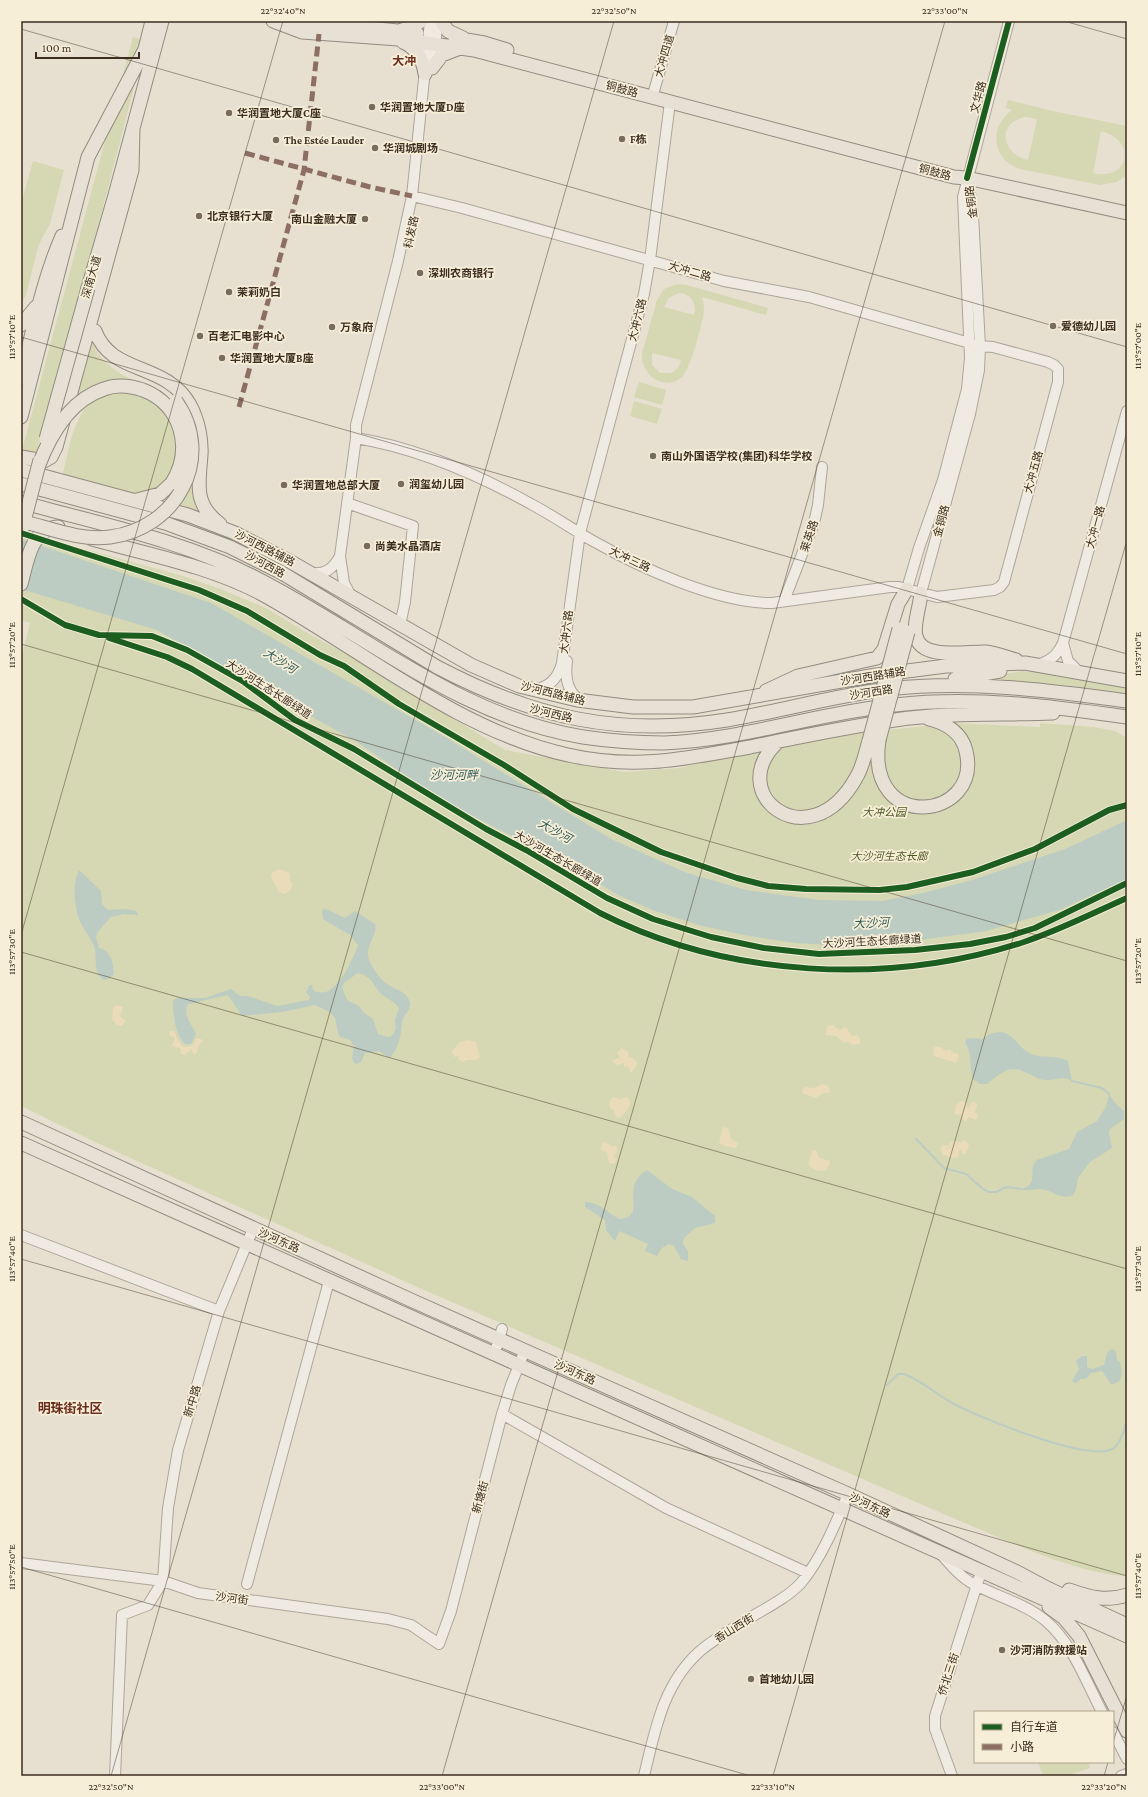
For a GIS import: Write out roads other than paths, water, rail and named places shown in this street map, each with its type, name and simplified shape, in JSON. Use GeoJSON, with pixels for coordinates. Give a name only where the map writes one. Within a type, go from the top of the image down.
{"type":"FeatureCollection","features":[{"type":"Feature","properties":{"kind":"main road"},"geometry":{"type":"LineString","coordinates":[[21,417],[88,157],[145,49],[152,21]]}},
{"type":"Feature","properties":{"kind":"main road","name":"深南大道"},"geometry":{"type":"LineString","coordinates":[[21,533],[162,21]]}},
{"type":"Feature","properties":{"kind":"main road"},"geometry":{"type":"LineString","coordinates":[[156,45],[168,21]]}},
{"type":"Feature","properties":{"kind":"main road","name":"铜鼓路"},"geometry":{"type":"LineString","coordinates":[[273,21],[291,29],[310,33],[431,35],[654,91],[955,171],[967,178]]}},
{"type":"Feature","properties":{"kind":"main road","name":"铜鼓路"},"geometry":{"type":"LineString","coordinates":[[300,21],[360,24],[399,35]]}},
{"type":"Feature","properties":{"kind":"main road"},"geometry":{"type":"LineString","coordinates":[[421,21],[399,35],[417,51],[429,71],[442,55],[464,43],[448,31],[442,21]]}},
{"type":"Feature","properties":{"kind":"main road","name":"铜鼓路"},"geometry":{"type":"LineString","coordinates":[[464,43],[670,102],[954,177],[967,178],[1127,213]]}},
{"type":"Feature","properties":{"kind":"main road"},"geometry":{"type":"LineString","coordinates":[[21,457],[44,461],[48,460],[54,452],[132,170],[133,128]]}},
{"type":"Feature","properties":{"kind":"main road"},"geometry":{"type":"LineString","coordinates":[[108,259],[115,194]]}},
{"type":"Feature","properties":{"kind":"main road"},"geometry":{"type":"LineString","coordinates":[[21,378],[39,304],[54,254],[76,204]]}},
{"type":"Feature","properties":{"kind":"main road"},"geometry":{"type":"LineString","coordinates":[[22,323],[39,304]]}},
{"type":"Feature","properties":{"kind":"main road"},"geometry":{"type":"LineString","coordinates":[[81,537],[95,538],[118,536],[149,524],[162,514],[175,499],[190,471],[193,457],[193,442],[188,420],[181,408],[163,389],[148,380],[113,365],[102,355],[96,342],[95,306]]}},
{"type":"Feature","properties":{"kind":"main road"},"geometry":{"type":"LineString","coordinates":[[95,331],[101,344],[114,357],[161,377],[173,386],[187,401],[193,413],[200,436],[201,454],[198,485],[201,501],[213,519],[235,533]]}},
{"type":"Feature","properties":{"kind":"main road"},"geometry":{"type":"LineString","coordinates":[[38,467],[52,436],[69,412],[86,397],[106,388],[126,386],[146,392],[158,399],[170,409],[179,424],[183,445],[183,456],[179,471],[172,483],[160,494],[144,500],[136,501]]}},
{"type":"Feature","properties":{"kind":"main road","name":"沙河西路辅路"},"geometry":{"type":"LineString","coordinates":[[21,470],[202,520],[235,533],[310,572],[471,665],[507,681],[530,689],[581,701],[648,708],[679,708],[714,705],[865,676],[925,668],[1030,664],[1127,681]]}},
{"type":"Feature","properties":{"kind":"main road","name":"沙河西路"},"geometry":{"type":"LineString","coordinates":[[21,484],[165,523],[230,547],[263,562],[438,667],[497,696],[529,708],[563,717],[640,727],[705,723],[873,691],[922,686],[1010,686],[1052,690],[1127,701]]}},
{"type":"Feature","properties":{"kind":"main road","name":"沙河西路"},"geometry":{"type":"LineString","coordinates":[[21,502],[194,551],[265,582],[387,654],[480,706],[517,721],[573,735],[624,742],[665,742],[745,732],[868,709],[940,701],[1009,702],[1127,717]]}},
{"type":"Feature","properties":{"kind":"main road"},"geometry":{"type":"LineString","coordinates":[[21,521],[189,565],[232,580],[264,595],[363,656],[491,730],[534,747],[584,758],[646,763],[681,760],[865,725],[919,717],[1085,711]]}},
{"type":"Feature","properties":{"kind":"main road"},"geometry":{"type":"LineString","coordinates":[[165,523],[256,543]]}},
{"type":"Feature","properties":{"kind":"main road"},"geometry":{"type":"LineString","coordinates":[[21,584],[33,545],[41,534],[54,528],[66,527],[115,539],[194,551]]}},
{"type":"Feature","properties":{"kind":"main road"},"geometry":{"type":"LineString","coordinates":[[779,741],[771,749],[763,762],[760,776],[762,789],[768,801],[777,810],[790,817],[802,818],[823,813],[841,798],[856,778],[874,740],[903,630],[907,589]]}},
{"type":"Feature","properties":{"kind":"main road"},"geometry":{"type":"LineString","coordinates":[[756,696],[798,676],[877,658],[884,649],[898,604],[907,589]]}},
{"type":"Feature","properties":{"kind":"main road"},"geometry":{"type":"LineString","coordinates":[[903,630],[921,593]]}},
{"type":"Feature","properties":{"kind":"main road"},"geometry":{"type":"LineString","coordinates":[[921,593],[920,610],[915,631],[916,639],[924,648],[936,652],[991,653],[1030,664]]}},
{"type":"Feature","properties":{"kind":"main road"},"geometry":{"type":"LineString","coordinates":[[406,628],[497,696]]}},
{"type":"Feature","properties":{"kind":"main road"},"geometry":{"type":"LineString","coordinates":[[387,654],[424,692]]}},
{"type":"Feature","properties":{"kind":"main road"},"geometry":{"type":"LineString","coordinates":[[922,686],[1030,664]]}},
{"type":"Feature","properties":{"kind":"main road"},"geometry":{"type":"LineString","coordinates":[[714,705],[794,706]]}},
{"type":"Feature","properties":{"kind":"main road"},"geometry":{"type":"LineString","coordinates":[[874,740],[881,779],[895,798],[906,804],[920,808],[933,807],[946,802],[956,793],[966,776],[968,766],[965,747],[955,731],[946,725],[938,721],[919,717]]}},
{"type":"Feature","properties":{"kind":"main road"},"geometry":{"type":"LineString","coordinates":[[646,763],[681,754],[745,732]]}},
{"type":"Feature","properties":{"kind":"main road","name":"沙河东路"},"geometry":{"type":"LineString","coordinates":[[21,1122],[253,1229],[501,1334],[525,1350],[848,1494],[1017,1572],[1105,1620],[1127,1636]]}},
{"type":"Feature","properties":{"kind":"main road","name":"沙河东路"},"geometry":{"type":"LineString","coordinates":[[21,1143],[1022,1590],[1105,1620],[1127,1625]]}},
{"type":"Feature","properties":{"kind":"main road"},"geometry":{"type":"LineString","coordinates":[[1017,1572],[1093,1598],[1105,1599],[1127,1595]]}},
{"type":"Feature","properties":{"kind":"main road"},"geometry":{"type":"LineString","coordinates":[[1022,1590],[1055,1610],[1079,1636],[1127,1731]]}},
{"type":"Feature","properties":{"kind":"street","name":"科发路"},"geometry":{"type":"LineString","coordinates":[[350,596],[344,583],[340,556],[356,438],[356,425],[415,197],[429,71],[431,35],[438,21]]}},
{"type":"Feature","properties":{"kind":"street","name":"大冲四道"},"geometry":{"type":"LineString","coordinates":[[654,91],[674,21]]}},
{"type":"Feature","properties":{"kind":"street","name":"文华路"},"geometry":{"type":"LineString","coordinates":[[967,178],[1009,21]]}},
{"type":"Feature","properties":{"kind":"street","name":"大冲六路"},"geometry":{"type":"LineString","coordinates":[[530,689],[542,688],[548,685],[557,676],[561,667],[580,533],[635,332],[650,260],[670,102]]}},
{"type":"Feature","properties":{"kind":"street","name":"金铜路"},"geometry":{"type":"LineString","coordinates":[[907,589],[919,548],[941,488],[960,417],[968,378],[969,343],[963,197],[967,178]]}},
{"type":"Feature","properties":{"kind":"street","name":"金铜路"},"geometry":{"type":"LineString","coordinates":[[921,593],[974,399],[978,370],[980,346],[972,209],[967,178]]}},
{"type":"Feature","properties":{"kind":"street","name":"大冲二路"},"geometry":{"type":"LineString","coordinates":[[415,197],[739,284],[809,297],[969,343]]}},
{"type":"Feature","properties":{"kind":"street","name":"大冲五路"},"geometry":{"type":"LineString","coordinates":[[921,593],[937,597],[990,591],[998,588],[1002,584],[1058,382],[1059,373],[1054,365],[993,347],[969,343]]}},
{"type":"Feature","properties":{"kind":"street","name":"大冲一路"},"geometry":{"type":"LineString","coordinates":[[1030,664],[1050,660],[1058,653],[1063,643],[1127,411]]}},
{"type":"Feature","properties":{"kind":"street","name":"大冲三路"},"geometry":{"type":"LineString","coordinates":[[356,438],[402,449],[480,479],[531,503],[580,533],[636,562],[708,591],[752,602],[784,602],[886,588],[907,589],[921,593]]}},
{"type":"Feature","properties":{"kind":"street","name":"莱英路"},"geometry":{"type":"LineString","coordinates":[[784,602],[814,523],[822,468]]}},
{"type":"Feature","properties":{"kind":"street"},"geometry":{"type":"LineString","coordinates":[[347,503],[413,526],[405,602],[406,628]]}},
{"type":"Feature","properties":{"kind":"street","name":"大冲六路"},"geometry":{"type":"LineString","coordinates":[[580,533],[583,546],[566,670],[570,690],[575,697],[581,701]]}},
{"type":"Feature","properties":{"kind":"street"},"geometry":{"type":"LineString","coordinates":[[310,572],[320,573],[328,571],[334,566],[340,556]]}},
{"type":"Feature","properties":{"kind":"street"},"geometry":{"type":"LineString","coordinates":[[1063,643],[1068,661],[1081,674]]}},
{"type":"Feature","properties":{"kind":"street","name":"新中路"},"geometry":{"type":"LineString","coordinates":[[163,1581],[168,1508],[178,1450],[219,1311],[253,1229]]}},
{"type":"Feature","properties":{"kind":"street"},"geometry":{"type":"LineString","coordinates":[[22,1238],[219,1311]]}},
{"type":"Feature","properties":{"kind":"street"},"geometry":{"type":"LineString","coordinates":[[247,1584],[329,1281]]}},
{"type":"Feature","properties":{"kind":"street"},"geometry":{"type":"LineString","coordinates":[[494,1355],[501,1334]]}},
{"type":"Feature","properties":{"kind":"street","name":"新塘街"},"geometry":{"type":"LineString","coordinates":[[439,1644],[451,1611],[502,1414],[525,1350]]}},
{"type":"Feature","properties":{"kind":"street"},"geometry":{"type":"LineString","coordinates":[[502,1414],[666,1508],[808,1573]]}},
{"type":"Feature","properties":{"kind":"street","name":"香山西街"},"geometry":{"type":"LineString","coordinates":[[644,1776],[661,1708],[681,1672],[710,1643],[791,1592],[808,1573],[842,1509],[848,1494]]}},
{"type":"Feature","properties":{"kind":"street"},"geometry":{"type":"LineString","coordinates":[[939,1553],[958,1574],[976,1585],[1036,1614],[1046,1621],[1068,1647],[1101,1711]]}},
{"type":"Feature","properties":{"kind":"street","name":"沙河街"},"geometry":{"type":"LineString","coordinates":[[21,1563],[163,1581],[198,1593],[388,1619],[411,1625],[439,1644]]}},
{"type":"Feature","properties":{"kind":"street","name":"侨北三街"},"geometry":{"type":"LineString","coordinates":[[952,1776],[935,1729],[934,1716],[981,1572]]}},
{"type":"Feature","properties":{"kind":"street"},"geometry":{"type":"LineString","coordinates":[[114,1776],[122,1615],[148,1605],[163,1581]]}},
{"type":"Feature","properties":{"kind":"street"},"geometry":{"type":"LineString","coordinates":[[1114,1734],[1127,1759]]}},
{"type":"Feature","properties":{"kind":"street"},"geometry":{"type":"LineString","coordinates":[[1121,1776],[1127,1774]]}},
{"type":"Feature","properties":{"kind":"water","name":"沙河河畔"},"geometry":{"type":"Polygon","coordinates":[[[21,539],[211,603],[445,737],[611,839],[687,873],[746,890],[819,900],[882,901],[923,893],[972,880],[1065,849],[1127,820],[1127,879],[1059,910],[986,931],[869,947],[795,943],[749,936],[702,926],[655,911],[618,895],[571,866],[443,801],[357,742],[157,630],[21,589],[21,539]]]}},
{"type":"Feature","properties":{"kind":"water"},"geometry":{"type":"Polygon","coordinates":[[[79,870],[101,891],[102,904],[108,910],[125,909],[136,911],[138,915],[124,914],[111,917],[97,933],[96,938],[99,948],[107,952],[111,958],[114,974],[109,979],[103,980],[96,968],[94,946],[80,922],[77,913],[75,901],[75,881],[79,870]]]}},
{"type":"Feature","properties":{"kind":"water"},"geometry":{"type":"Polygon","coordinates":[[[324,908],[345,918],[355,911],[375,924],[375,933],[368,950],[369,960],[374,970],[382,980],[405,994],[410,1004],[409,1009],[402,1020],[400,1037],[397,1046],[390,1058],[379,1051],[365,1053],[361,1062],[357,1064],[354,1063],[352,1058],[354,1046],[350,1040],[340,1037],[335,1018],[330,1012],[315,1005],[282,1012],[242,1016],[228,995],[188,1004],[186,1012],[188,1020],[196,1034],[191,1044],[185,1044],[179,1035],[174,1018],[173,1001],[177,998],[205,998],[231,989],[240,996],[248,996],[277,1006],[309,1000],[310,997],[306,992],[310,985],[313,985],[312,988],[316,992],[326,992],[336,985],[350,965],[358,945],[350,935],[323,919],[322,912],[324,908]],[[358,973],[345,982],[342,987],[347,1000],[359,1006],[363,1012],[373,1019],[378,1034],[388,1037],[392,1036],[396,1029],[395,1020],[399,1008],[380,992],[371,980],[358,973]]]}},
{"type":"Feature","properties":{"kind":"water"},"geometry":{"type":"Polygon","coordinates":[[[992,1033],[1006,1033],[1023,1049],[1031,1054],[1059,1058],[1068,1061],[1072,1081],[1065,1078],[1049,1080],[1037,1078],[1025,1072],[1014,1069],[1000,1074],[987,1084],[980,1084],[973,1079],[970,1056],[965,1042],[968,1038],[982,1039],[992,1033]]]}},
{"type":"Feature","properties":{"kind":"water"},"geometry":{"type":"Polygon","coordinates":[[[1109,1094],[1115,1103],[1124,1111],[1124,1119],[1110,1129],[1109,1133],[1112,1148],[1090,1162],[1078,1178],[1076,1190],[1073,1195],[1064,1197],[1044,1190],[1021,1189],[1027,1187],[1032,1181],[1033,1168],[1037,1160],[1069,1149],[1077,1132],[1097,1121],[1106,1107],[1109,1094]]]}},
{"type":"Feature","properties":{"kind":"water"},"geometry":{"type":"Polygon","coordinates":[[[647,1170],[672,1189],[692,1197],[715,1216],[715,1223],[695,1228],[684,1238],[683,1244],[688,1251],[688,1261],[681,1259],[674,1246],[669,1244],[662,1248],[657,1256],[645,1251],[648,1244],[619,1231],[615,1241],[606,1230],[605,1220],[585,1207],[585,1202],[590,1202],[619,1219],[628,1217],[632,1213],[633,1192],[635,1185],[639,1177],[647,1170]]]}},
{"type":"Feature","properties":{"kind":"water"},"geometry":{"type":"Polygon","coordinates":[[[1112,1349],[1116,1352],[1117,1360],[1120,1362],[1121,1366],[1121,1377],[1118,1382],[1111,1384],[1102,1371],[1091,1373],[1086,1379],[1080,1379],[1075,1383],[1072,1381],[1079,1369],[1076,1361],[1082,1356],[1087,1356],[1087,1367],[1092,1369],[1104,1365],[1107,1353],[1112,1349]]]}},
{"type":"Feature","properties":{"kind":"waterway"},"geometry":{"type":"LineString","coordinates":[[1072,1081],[1102,1088],[1109,1094]]}},
{"type":"Feature","properties":{"kind":"waterway"},"geometry":{"type":"LineString","coordinates":[[916,1139],[944,1168],[966,1174],[983,1189],[989,1192],[996,1192],[1006,1187],[1021,1189]]}},
{"type":"Feature","properties":{"kind":"waterway"},"geometry":{"type":"LineString","coordinates":[[887,1385],[898,1374],[904,1374],[956,1405],[969,1411],[1034,1437],[1081,1449],[1099,1451],[1112,1449],[1118,1444],[1127,1420]]}},
{"type":"Feature","properties":{"kind":"place","name":"华润置地大厦D座"},"geometry":{"type":"Point","coordinates":[372,107]}},
{"type":"Feature","properties":{"kind":"place","name":"华润置地大厦C座"},"geometry":{"type":"Point","coordinates":[229,113]}},
{"type":"Feature","properties":{"kind":"place","name":"F栋"},"geometry":{"type":"Point","coordinates":[622,139]}},
{"type":"Feature","properties":{"kind":"place","name":"The Estée Lauder"},"geometry":{"type":"Point","coordinates":[276,140]}},
{"type":"Feature","properties":{"kind":"place","name":"华润城剧场"},"geometry":{"type":"Point","coordinates":[375,148]}},
{"type":"Feature","properties":{"kind":"place","name":"北京银行大厦"},"geometry":{"type":"Point","coordinates":[199,216]}},
{"type":"Feature","properties":{"kind":"place","name":"南山金融大厦"},"geometry":{"type":"Point","coordinates":[365,219]}},
{"type":"Feature","properties":{"kind":"place","name":"深圳农商银行"},"geometry":{"type":"Point","coordinates":[420,273]}},
{"type":"Feature","properties":{"kind":"place","name":"茉莉奶白"},"geometry":{"type":"Point","coordinates":[229,292]}},
{"type":"Feature","properties":{"kind":"place","name":"爱德幼儿园"},"geometry":{"type":"Point","coordinates":[1053,326]}},
{"type":"Feature","properties":{"kind":"place","name":"万象府"},"geometry":{"type":"Point","coordinates":[332,327]}},
{"type":"Feature","properties":{"kind":"place","name":"百老汇电影中心"},"geometry":{"type":"Point","coordinates":[200,336]}},
{"type":"Feature","properties":{"kind":"place","name":"华润置地大厦B座"},"geometry":{"type":"Point","coordinates":[222,358]}},
{"type":"Feature","properties":{"kind":"place","name":"南山外国语学校(集团)科华学校"},"geometry":{"type":"Point","coordinates":[653,456]}},
{"type":"Feature","properties":{"kind":"place","name":"润玺幼儿园"},"geometry":{"type":"Point","coordinates":[401,484]}},
{"type":"Feature","properties":{"kind":"place","name":"华润置地总部大厦"},"geometry":{"type":"Point","coordinates":[284,485]}},
{"type":"Feature","properties":{"kind":"place","name":"尚美水晶酒店"},"geometry":{"type":"Point","coordinates":[367,546]}},
{"type":"Feature","properties":{"kind":"place","name":"沙河消防救援站"},"geometry":{"type":"Point","coordinates":[1002,1650]}},
{"type":"Feature","properties":{"kind":"place","name":"首地幼儿园"},"geometry":{"type":"Point","coordinates":[751,1679]}},
{"type":"Feature","properties":{"kind":"district","name":"大冲"},"geometry":{"type":"Point","coordinates":[404,61]}},
{"type":"Feature","properties":{"kind":"district","name":"明珠街社区"},"geometry":{"type":"Point","coordinates":[70,1408]}},
{"type":"Feature","properties":{"kind":"water label","name":"大沙河"},"geometry":{"type":"Point","coordinates":[280,661]}},
{"type":"Feature","properties":{"kind":"water label","name":"大沙河"},"geometry":{"type":"Point","coordinates":[555,831]}},
{"type":"Feature","properties":{"kind":"water label","name":"大沙河"},"geometry":{"type":"Point","coordinates":[871,923]}},
{"type":"Feature","properties":{"kind":"park label","name":"大冲公园"},"geometry":{"type":"Point","coordinates":[884,812]}},
{"type":"Feature","properties":{"kind":"park label","name":"大沙河生态长廊"},"geometry":{"type":"Point","coordinates":[889,856]}}]}
